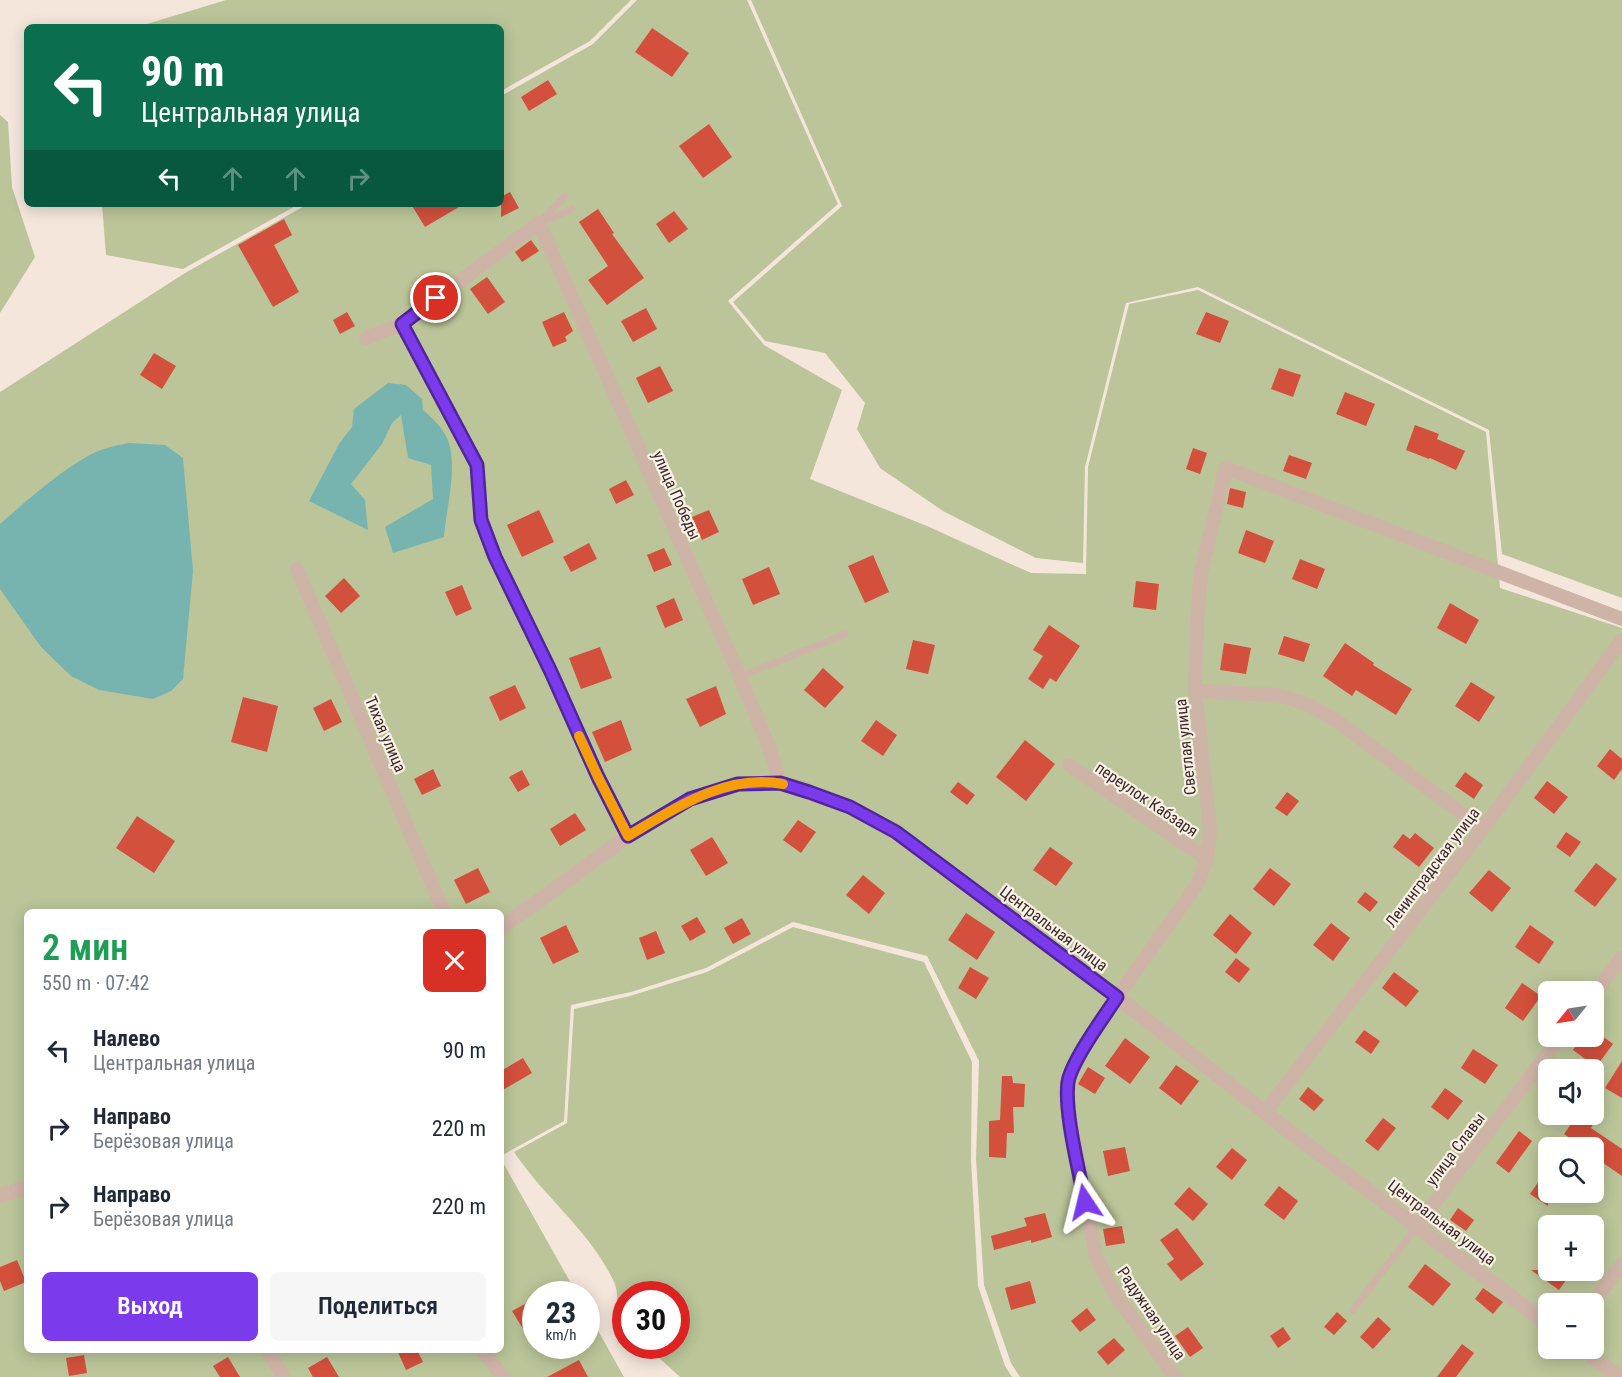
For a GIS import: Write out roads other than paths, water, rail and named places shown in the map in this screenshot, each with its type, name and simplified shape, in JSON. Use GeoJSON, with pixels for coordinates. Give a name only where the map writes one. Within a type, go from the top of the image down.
{"type":"FeatureCollection","features":[{"type":"Feature","properties":{"kind":"street"},"geometry":{"type":"LineString","coordinates":[[366,338],[402,324],[539,223]]}},
{"type":"Feature","properties":{"kind":"street","name":"улица Победы"},"geometry":{"type":"LineString","coordinates":[[539,223],[740,677],[769,747],[780,783]]}},
{"type":"Feature","properties":{"kind":"street"},"geometry":{"type":"LineString","coordinates":[[402,324],[477,465],[481,520],[495,557],[628,836]]}},
{"type":"Feature","properties":{"kind":"street","name":"Светлая улица"},"geometry":{"type":"LineString","coordinates":[[1117,997],[1197,885],[1207,859],[1210,829],[1195,691],[1197,621],[1201,572],[1226,468],[1622,619]]}},
{"type":"Feature","properties":{"kind":"street","name":"Тихая улица"},"geometry":{"type":"LineString","coordinates":[[297,569],[443,909]]}},
{"type":"Feature","properties":{"kind":"street","name":"Ленинградская улица"},"geometry":{"type":"LineString","coordinates":[[1265,1112],[1483,829],[1622,640]]}},
{"type":"Feature","properties":{"kind":"street"},"geometry":{"type":"LineString","coordinates":[[1195,691],[1279,695],[1311,706],[1337,721],[1483,829]]}},
{"type":"Feature","properties":{"kind":"street","name":"переулок Кабзаря"},"geometry":{"type":"LineString","coordinates":[[1069,765],[1207,859]]}},
{"type":"Feature","properties":{"kind":"street","name":"Центральная улица"},"geometry":{"type":"LineString","coordinates":[[504,926],[628,836],[690,799],[738,784],[780,783],[850,807],[896,832],[1538,1317]]}},
{"type":"Feature","properties":{"kind":"street"},"geometry":{"type":"LineString","coordinates":[[1604,981],[1622,957]]}},
{"type":"Feature","properties":{"kind":"street","name":"Радужная улица"},"geometry":{"type":"LineString","coordinates":[[1117,997],[1081,1053],[1068,1081],[1069,1113],[1096,1258],[1115,1294],[1175,1377]]}},
{"type":"Feature","properties":{"kind":"street","name":"улица Славы"},"geometry":{"type":"LineString","coordinates":[[1417,1226],[1553,1047]]}},
{"type":"Feature","properties":{"kind":"street"},"geometry":{"type":"LineString","coordinates":[[0,1196],[24,1188]]}},
{"type":"Feature","properties":{"kind":"street"},"geometry":{"type":"LineString","coordinates":[[1600,1293],[1622,1264]]}},
{"type":"Feature","properties":{"kind":"street"},"geometry":{"type":"LineString","coordinates":[[270,1353],[283,1377]]}},
{"type":"Feature","properties":{"kind":"street"},"geometry":{"type":"LineString","coordinates":[[484,1353],[503,1377]]}},
{"type":"Feature","properties":{"kind":"street"},"geometry":{"type":"LineString","coordinates":[[1595,1359],[1619,1377]]}},
{"type":"Feature","properties":{"kind":"lane"},"geometry":{"type":"LineString","coordinates":[[539,223],[564,197]]}},
{"type":"Feature","properties":{"kind":"lane"},"geometry":{"type":"LineString","coordinates":[[539,223],[572,209]]}},
{"type":"Feature","properties":{"kind":"lane"},"geometry":{"type":"LineString","coordinates":[[740,677],[845,634]]}},
{"type":"Feature","properties":{"kind":"lane","name":"улица Славы"},"geometry":{"type":"LineString","coordinates":[[1353,1310],[1417,1226]]}},
{"type":"Feature","properties":{"kind":"water"},"geometry":{"type":"Polygon","coordinates":[[[388,383],[406,385],[422,399],[423,410],[440,427],[447,438],[452,461],[444,537],[393,553],[385,527],[433,499],[431,465],[408,458],[401,415],[392,423],[382,444],[351,484],[365,500],[368,530],[309,501],[339,444],[352,427],[354,409],[388,383]]]}},
{"type":"Feature","properties":{"kind":"water"},"geometry":{"type":"Polygon","coordinates":[[[128,443],[165,445],[183,458],[193,571],[183,679],[171,691],[153,699],[99,690],[71,676],[41,647],[0,589],[0,524],[42,488],[88,456],[97,451],[128,443]]]}}]}
